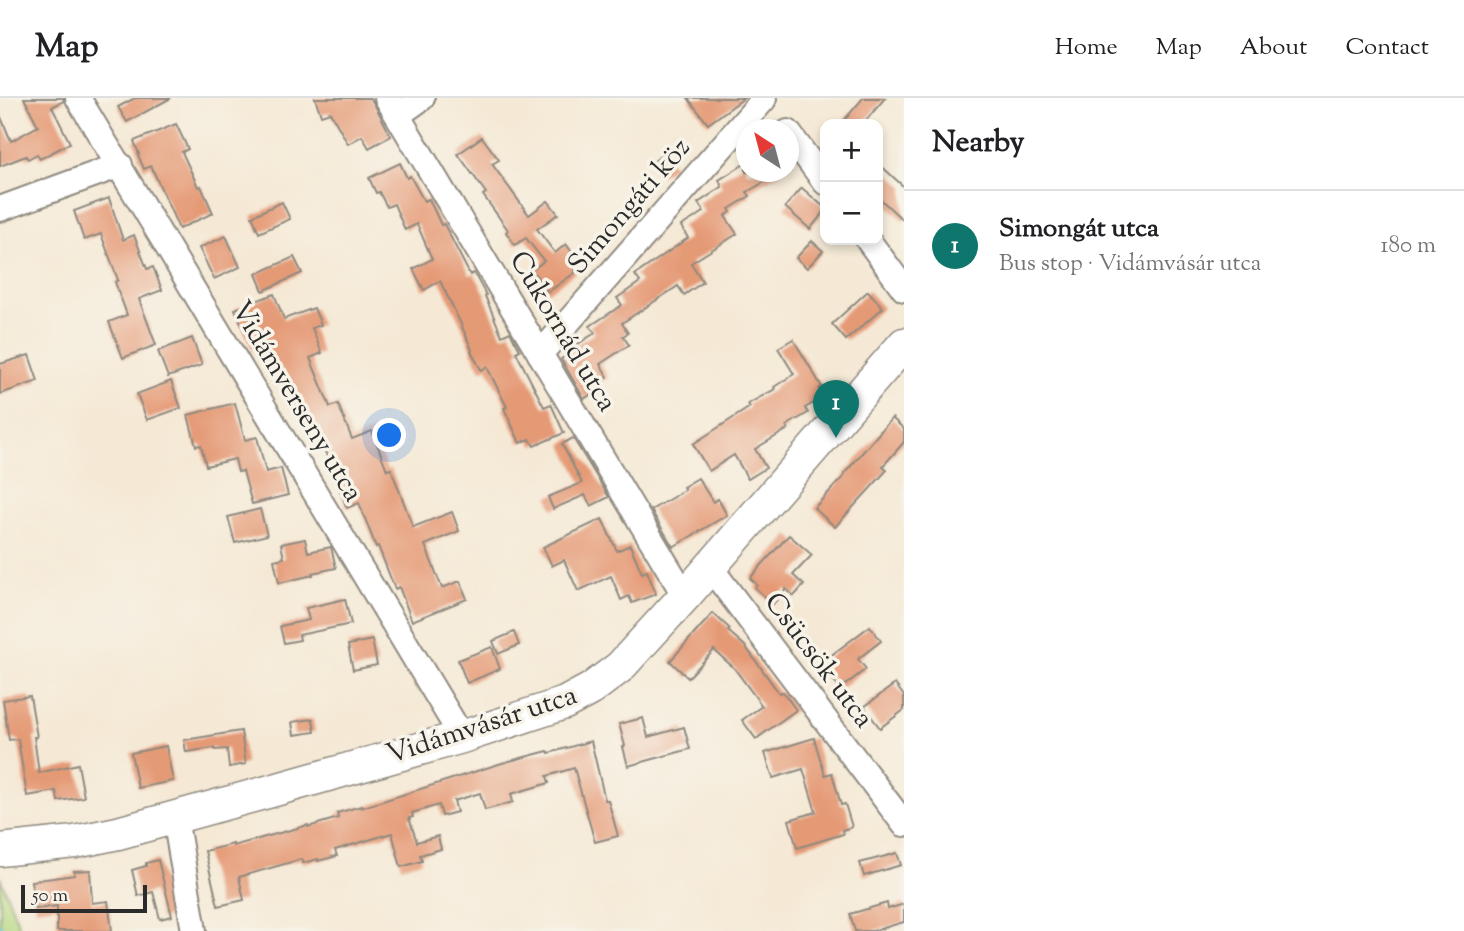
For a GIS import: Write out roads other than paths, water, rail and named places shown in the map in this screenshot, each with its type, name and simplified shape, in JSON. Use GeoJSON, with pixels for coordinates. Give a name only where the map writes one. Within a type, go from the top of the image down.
{"type":"FeatureCollection","features":[{"type":"Feature","properties":{"kind":"main road","name":"Vidámvásár utca"},"geometry":{"type":"LineString","coordinates":[[0,850],[75,842],[118,833],[462,737],[565,703],[592,689],[620,667],[685,596],[904,344]]}},
{"type":"Feature","properties":{"kind":"street","name":"Vidámverseny utca"},"geometry":{"type":"LineString","coordinates":[[78,98],[462,737]]}},
{"type":"Feature","properties":{"kind":"street"},"geometry":{"type":"LineString","coordinates":[[393,106],[422,98]]}},
{"type":"Feature","properties":{"kind":"street"},"geometry":{"type":"LineString","coordinates":[[764,98],[779,119]]}},
{"type":"Feature","properties":{"kind":"street","name":"Simongáti köz"},"geometry":{"type":"LineString","coordinates":[[540,354],[764,98]]}},
{"type":"Feature","properties":{"kind":"street","name":"Cukornád utca"},"geometry":{"type":"LineString","coordinates":[[393,106],[685,596]]}},
{"type":"Feature","properties":{"kind":"street"},"geometry":{"type":"LineString","coordinates":[[799,146],[820,175]]}},
{"type":"Feature","properties":{"kind":"street"},"geometry":{"type":"LineString","coordinates":[[0,209],[120,164]]}},
{"type":"Feature","properties":{"kind":"street"},"geometry":{"type":"LineString","coordinates":[[872,245],[904,289]]}},
{"type":"Feature","properties":{"kind":"street","name":"Csücsök utca"},"geometry":{"type":"LineString","coordinates":[[710,567],[904,824]]}},
{"type":"Feature","properties":{"kind":"street"},"geometry":{"type":"LineString","coordinates":[[175,817],[194,931]]}},
{"type":"Feature","properties":{"kind":"waterway"},"geometry":{"type":"LineString","coordinates":[[0,926],[2,931]]}},
{"type":"Feature","properties":{"kind":"place","name":"Simongát utca"},"geometry":{"type":"Point","coordinates":[836,438]}}]}
